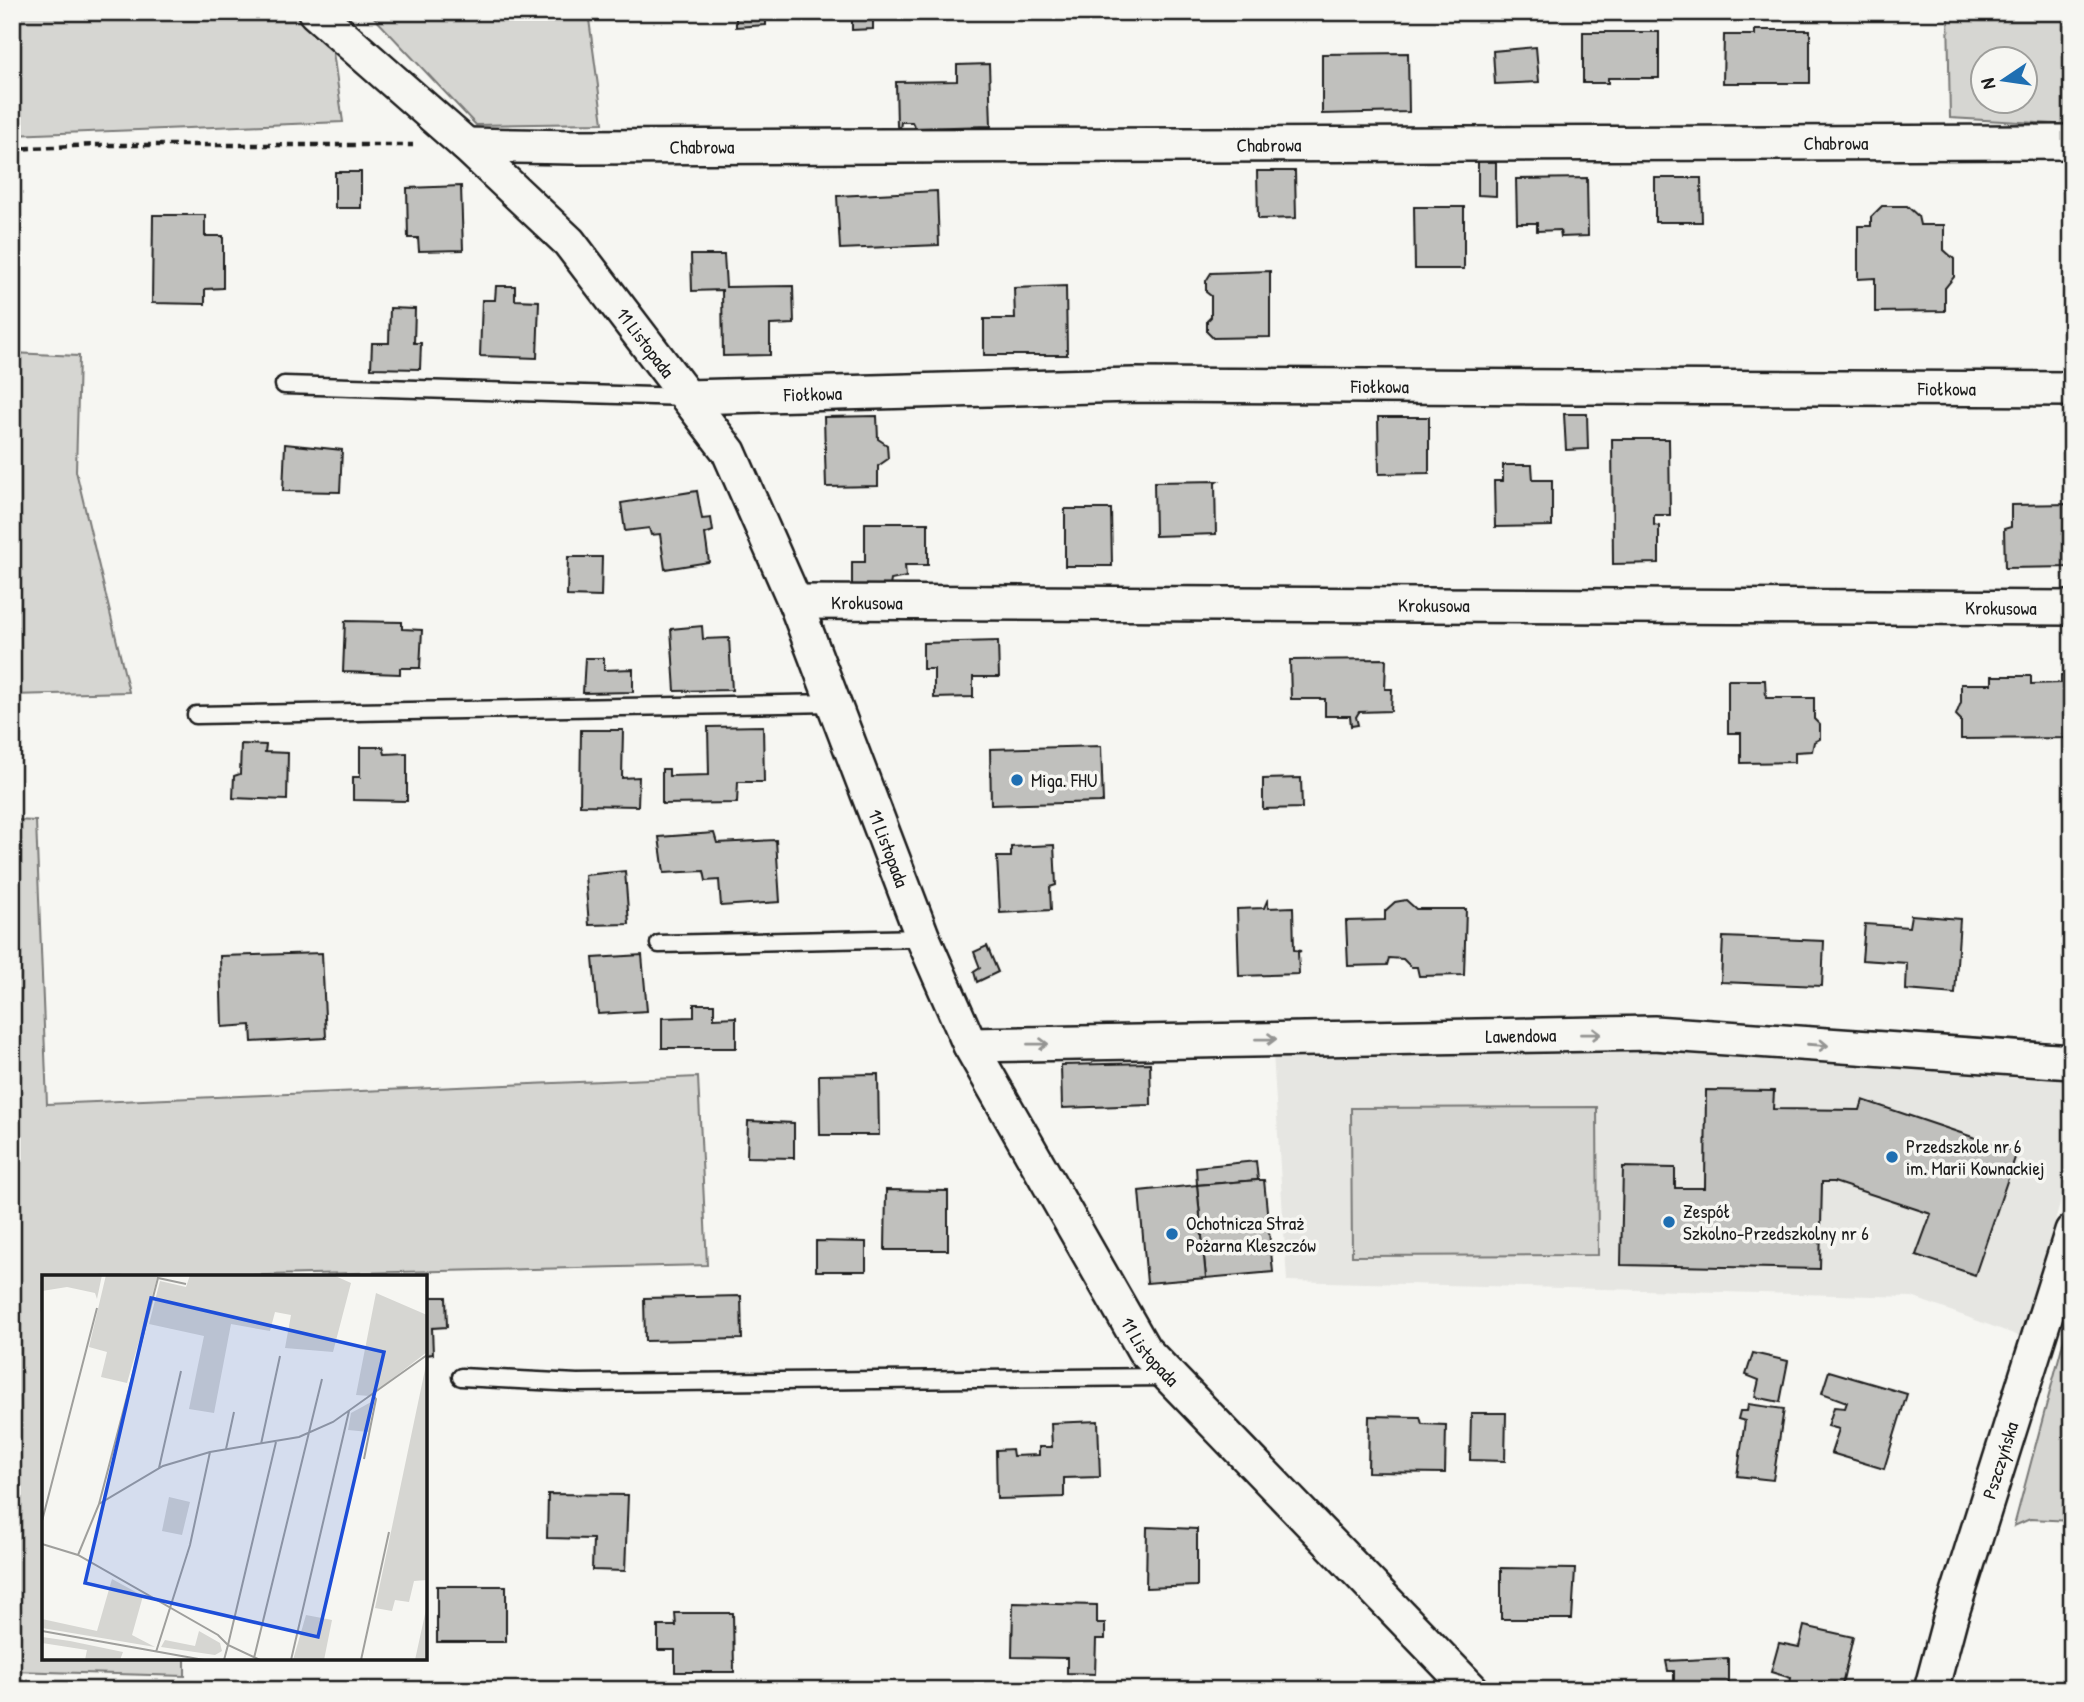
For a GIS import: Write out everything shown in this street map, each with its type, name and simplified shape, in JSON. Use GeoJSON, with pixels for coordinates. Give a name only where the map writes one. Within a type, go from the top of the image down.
{"type":"FeatureCollection","features":[{"type":"Feature","properties":{"kind":"street","name":"11 Listopada"},"geometry":{"type":"LineString","coordinates":[[315,12],[466,145],[569,243],[729,452],[795,602],[923,938],[970,1045],[1144,1350],[1472,1690]]}},
{"type":"Feature","properties":{"kind":"street","name":"Chabrowa"},"geometry":{"type":"LineString","coordinates":[[466,145],[587,147],[2072,142]]}},
{"type":"Feature","properties":{"kind":"street","name":"Fiołkowa"},"geometry":{"type":"LineString","coordinates":[[687,397],[1133,385],[2072,389]]}},
{"type":"Feature","properties":{"kind":"street","name":"Krokusowa"},"geometry":{"type":"LineString","coordinates":[[795,602],[2072,608]]}},
{"type":"Feature","properties":{"kind":"street","name":"Lawendowa"},"geometry":{"type":"LineString","coordinates":[[970,1045],[1654,1033],[2072,1062]]}},
{"type":"Feature","properties":{"kind":"street","name":"Pszczyńska"},"geometry":{"type":"LineString","coordinates":[[1931,1690],[1950,1619],[2072,1231]]}},
{"type":"Feature","properties":{"kind":"lane"},"geometry":{"type":"LineString","coordinates":[[284,385],[687,397]]}},
{"type":"Feature","properties":{"kind":"lane"},"geometry":{"type":"LineString","coordinates":[[196,715],[834,703]]}},
{"type":"Feature","properties":{"kind":"lane"},"geometry":{"type":"LineString","coordinates":[[659,944],[923,938]]}},
{"type":"Feature","properties":{"kind":"lane"},"geometry":{"type":"LineString","coordinates":[[461,1377],[577,1383],[1170,1377]]}},
{"type":"Feature","properties":{"kind":"path"},"geometry":{"type":"LineString","coordinates":[[12,149],[94,145],[466,145]]}},
{"type":"Feature","properties":{"kind":"shaded area"},"geometry":{"type":"Polygon","coordinates":[[[12,12],[314,12],[329,24],[343,122],[12,135],[12,12]]]}},
{"type":"Feature","properties":{"kind":"shaded area"},"geometry":{"type":"Polygon","coordinates":[[[369,12],[588,12],[603,123],[476,125],[369,12]]]}},
{"type":"Feature","properties":{"kind":"shaded area"},"geometry":{"type":"Polygon","coordinates":[[[1948,12],[2072,12],[2072,125],[1950,118],[1948,12]]]}},
{"type":"Feature","properties":{"kind":"shaded area"},"geometry":{"type":"Polygon","coordinates":[[[12,353],[79,356],[76,471],[129,692],[12,695],[12,353]]]}},
{"type":"Feature","properties":{"kind":"shaded area"},"geometry":{"type":"Polygon","coordinates":[[[12,820],[36,821],[47,1104],[698,1077],[707,1265],[267,1275],[42,1275],[42,1660],[185,1660],[185,1676],[12,1671],[12,820]]]}},
{"type":"Feature","properties":{"kind":"shaded area","name":"Zespół Szkolno-Przedszkolny nr 6"},"geometry":{"type":"Polygon","coordinates":[[[1802,1052],[2072,1075],[2072,1162],[2022,1337],[1912,1297],[1287,1281],[1273,1053],[1802,1052]]]}},
{"type":"Feature","properties":{"kind":"shaded area"},"geometry":{"type":"Polygon","coordinates":[[[1597,1107],[1598,1255],[1352,1256],[1351,1108],[1597,1107]]]}},
{"type":"Feature","properties":{"kind":"shaded area"},"geometry":{"type":"Polygon","coordinates":[[[2072,1309],[2072,1521],[2030,1519],[2014,1526],[2072,1309]]]}},
{"type":"Feature","properties":{"kind":"building"},"geometry":{"type":"Polygon","coordinates":[[[736,12],[766,12],[766,25],[736,27],[736,12]]]}},
{"type":"Feature","properties":{"kind":"building"},"geometry":{"type":"Polygon","coordinates":[[[839,12],[894,12],[894,15],[873,16],[873,29],[852,30],[852,16],[839,17],[839,12]]]}},
{"type":"Feature","properties":{"kind":"building"},"geometry":{"type":"Polygon","coordinates":[[[1755,30],[1810,30],[1810,83],[1723,83],[1724,35],[1755,35],[1755,30]]]}},
{"type":"Feature","properties":{"kind":"building"},"geometry":{"type":"Polygon","coordinates":[[[1583,32],[1659,32],[1659,78],[1608,78],[1608,83],[1583,83],[1583,32]]]}},
{"type":"Feature","properties":{"kind":"building"},"geometry":{"type":"Polygon","coordinates":[[[1536,47],[1539,82],[1495,84],[1493,51],[1536,47]]]}},
{"type":"Feature","properties":{"kind":"building"},"geometry":{"type":"Polygon","coordinates":[[[1408,53],[1409,112],[1322,114],[1322,54],[1408,53]]]}},
{"type":"Feature","properties":{"kind":"building"},"geometry":{"type":"Polygon","coordinates":[[[989,64],[991,126],[915,128],[912,122],[901,122],[900,129],[897,126],[896,82],[957,81],[957,65],[989,64]]]}},
{"type":"Feature","properties":{"kind":"building"},"geometry":{"type":"Polygon","coordinates":[[[1478,161],[1496,161],[1496,196],[1478,195],[1478,161]]]}},
{"type":"Feature","properties":{"kind":"building"},"geometry":{"type":"Polygon","coordinates":[[[1257,171],[1295,171],[1296,218],[1258,219],[1257,171]]]}},
{"type":"Feature","properties":{"kind":"building"},"geometry":{"type":"Polygon","coordinates":[[[335,172],[361,172],[361,208],[335,208],[335,172]]]}},
{"type":"Feature","properties":{"kind":"building"},"geometry":{"type":"Polygon","coordinates":[[[1587,178],[1588,236],[1561,237],[1560,230],[1537,231],[1537,223],[1517,223],[1516,179],[1587,178]]]}},
{"type":"Feature","properties":{"kind":"building"},"geometry":{"type":"Polygon","coordinates":[[[1655,178],[1701,178],[1702,222],[1655,222],[1655,178]]]}},
{"type":"Feature","properties":{"kind":"building"},"geometry":{"type":"Polygon","coordinates":[[[461,186],[463,250],[419,251],[418,238],[408,238],[407,188],[461,186]]]}},
{"type":"Feature","properties":{"kind":"building"},"geometry":{"type":"Polygon","coordinates":[[[937,191],[939,245],[840,249],[837,196],[937,191]]]}},
{"type":"Feature","properties":{"kind":"building"},"geometry":{"type":"Polygon","coordinates":[[[1882,206],[1907,206],[1918,216],[1920,225],[1944,225],[1944,250],[1954,259],[1954,277],[1945,288],[1945,311],[1875,312],[1875,278],[1858,279],[1858,226],[1871,226],[1871,217],[1882,206]]]}},
{"type":"Feature","properties":{"kind":"building"},"geometry":{"type":"Polygon","coordinates":[[[1414,207],[1464,207],[1464,269],[1415,269],[1414,207]]]}},
{"type":"Feature","properties":{"kind":"building"},"geometry":{"type":"Polygon","coordinates":[[[153,215],[205,215],[205,236],[223,236],[223,288],[205,289],[205,304],[152,303],[153,215]]]}},
{"type":"Feature","properties":{"kind":"building"},"geometry":{"type":"Polygon","coordinates":[[[691,255],[724,255],[726,287],[793,286],[794,324],[770,325],[770,355],[723,356],[722,290],[692,291],[691,255]]]}},
{"type":"Feature","properties":{"kind":"building"},"geometry":{"type":"Polygon","coordinates":[[[1270,271],[1270,337],[1213,338],[1207,332],[1207,321],[1211,317],[1211,296],[1206,292],[1206,281],[1211,273],[1270,271]]]}},
{"type":"Feature","properties":{"kind":"building"},"geometry":{"type":"Polygon","coordinates":[[[496,286],[515,286],[515,300],[539,301],[537,358],[480,356],[482,300],[495,300],[496,286]]]}},
{"type":"Feature","properties":{"kind":"building"},"geometry":{"type":"Polygon","coordinates":[[[1066,286],[1067,355],[984,355],[984,319],[1015,319],[1014,288],[1066,286]]]}},
{"type":"Feature","properties":{"kind":"building"},"geometry":{"type":"Polygon","coordinates":[[[390,308],[415,309],[414,343],[421,343],[420,369],[371,368],[372,343],[389,343],[390,308]]]}},
{"type":"Feature","properties":{"kind":"building"},"geometry":{"type":"Polygon","coordinates":[[[1564,414],[1587,414],[1588,449],[1566,450],[1564,414]]]}},
{"type":"Feature","properties":{"kind":"building"},"geometry":{"type":"Polygon","coordinates":[[[877,416],[878,439],[887,445],[888,459],[878,466],[878,486],[826,487],[824,417],[877,416]]]}},
{"type":"Feature","properties":{"kind":"building"},"geometry":{"type":"Polygon","coordinates":[[[1378,417],[1429,417],[1429,473],[1379,474],[1378,417]]]}},
{"type":"Feature","properties":{"kind":"building"},"geometry":{"type":"Polygon","coordinates":[[[1612,439],[1669,439],[1670,515],[1654,515],[1654,525],[1659,526],[1659,563],[1613,564],[1612,439]]]}},
{"type":"Feature","properties":{"kind":"building"},"geometry":{"type":"Polygon","coordinates":[[[285,444],[342,450],[340,492],[283,491],[285,444]]]}},
{"type":"Feature","properties":{"kind":"building"},"geometry":{"type":"Polygon","coordinates":[[[1503,465],[1532,465],[1533,480],[1552,480],[1552,526],[1495,527],[1494,481],[1503,481],[1503,465]]]}},
{"type":"Feature","properties":{"kind":"building"},"geometry":{"type":"Polygon","coordinates":[[[1218,481],[1215,483],[1216,534],[1155,536],[1154,482],[1218,481]]]}},
{"type":"Feature","properties":{"kind":"building"},"geometry":{"type":"Polygon","coordinates":[[[697,491],[702,519],[711,518],[713,531],[705,534],[709,562],[665,569],[660,534],[651,535],[649,528],[625,531],[621,503],[697,491]]]}},
{"type":"Feature","properties":{"kind":"building"},"geometry":{"type":"Polygon","coordinates":[[[2070,504],[2071,567],[2005,568],[2004,529],[2011,527],[2011,505],[2070,504]]]}},
{"type":"Feature","properties":{"kind":"building"},"geometry":{"type":"Polygon","coordinates":[[[1065,509],[1111,509],[1112,566],[1065,566],[1065,509]]]}},
{"type":"Feature","properties":{"kind":"building"},"geometry":{"type":"Polygon","coordinates":[[[865,523],[928,523],[928,565],[905,565],[906,577],[891,580],[890,586],[852,586],[852,562],[865,562],[865,523]]]}},
{"type":"Feature","properties":{"kind":"building"},"geometry":{"type":"Polygon","coordinates":[[[568,557],[602,557],[601,597],[567,596],[568,557]]]}},
{"type":"Feature","properties":{"kind":"building"},"geometry":{"type":"Polygon","coordinates":[[[345,621],[402,622],[402,629],[422,630],[420,668],[400,668],[400,674],[343,672],[345,621]]]}},
{"type":"Feature","properties":{"kind":"building"},"geometry":{"type":"Polygon","coordinates":[[[702,626],[703,639],[729,638],[732,690],[675,691],[671,629],[702,626]]]}},
{"type":"Feature","properties":{"kind":"building"},"geometry":{"type":"Polygon","coordinates":[[[998,641],[999,677],[973,677],[973,697],[934,698],[934,669],[923,669],[923,643],[998,641]]]}},
{"type":"Feature","properties":{"kind":"building"},"geometry":{"type":"Polygon","coordinates":[[[585,658],[604,658],[604,670],[633,669],[633,692],[583,693],[585,658]]]}},
{"type":"Feature","properties":{"kind":"building"},"geometry":{"type":"Polygon","coordinates":[[[1386,659],[1385,689],[1392,689],[1391,711],[1359,712],[1356,717],[1358,725],[1351,726],[1350,716],[1325,716],[1325,699],[1291,699],[1290,660],[1386,659]]]}},
{"type":"Feature","properties":{"kind":"building"},"geometry":{"type":"Polygon","coordinates":[[[2061,675],[2072,675],[2072,738],[1961,739],[1961,720],[1956,715],[1961,702],[1961,684],[1992,684],[1992,676],[2031,676],[2031,684],[2061,683],[2061,675]]]}},
{"type":"Feature","properties":{"kind":"building"},"geometry":{"type":"Polygon","coordinates":[[[1728,680],[1765,680],[1766,698],[1814,698],[1814,719],[1820,725],[1820,739],[1814,742],[1812,751],[1795,752],[1795,762],[1741,763],[1741,733],[1728,733],[1728,680]]]}},
{"type":"Feature","properties":{"kind":"building"},"geometry":{"type":"Polygon","coordinates":[[[763,726],[764,782],[738,782],[737,803],[662,804],[662,769],[669,769],[669,776],[709,775],[708,727],[763,726]]]}},
{"type":"Feature","properties":{"kind":"building"},"geometry":{"type":"Polygon","coordinates":[[[581,730],[623,730],[622,778],[639,777],[638,806],[580,805],[581,730]]]}},
{"type":"Feature","properties":{"kind":"building"},"geometry":{"type":"Polygon","coordinates":[[[241,744],[266,745],[265,752],[288,753],[287,800],[233,798],[234,776],[240,774],[241,744]]]}},
{"type":"Feature","properties":{"kind":"building"},"geometry":{"type":"Polygon","coordinates":[[[1101,746],[1103,802],[991,805],[990,749],[1101,746]]]}},
{"type":"Feature","properties":{"kind":"building"},"geometry":{"type":"Polygon","coordinates":[[[360,747],[383,747],[385,754],[407,753],[407,801],[353,800],[353,777],[360,777],[360,747]]]}},
{"type":"Feature","properties":{"kind":"building"},"geometry":{"type":"Polygon","coordinates":[[[1301,778],[1302,808],[1263,809],[1263,779],[1301,778]]]}},
{"type":"Feature","properties":{"kind":"building"},"geometry":{"type":"Polygon","coordinates":[[[714,833],[717,843],[776,840],[780,902],[721,906],[719,880],[706,881],[704,871],[664,873],[659,837],[714,833]]]}},
{"type":"Feature","properties":{"kind":"building"},"geometry":{"type":"Polygon","coordinates":[[[1054,845],[1056,885],[1050,887],[1051,910],[1000,913],[997,857],[1011,857],[1011,847],[1054,845]]]}},
{"type":"Feature","properties":{"kind":"building"},"geometry":{"type":"Polygon","coordinates":[[[625,871],[629,924],[589,925],[585,875],[625,871]]]}},
{"type":"Feature","properties":{"kind":"building"},"geometry":{"type":"Polygon","coordinates":[[[1268,899],[1268,908],[1293,907],[1294,950],[1301,951],[1298,952],[1299,974],[1239,976],[1237,909],[1264,908],[1268,899]]]}},
{"type":"Feature","properties":{"kind":"building"},"geometry":{"type":"Polygon","coordinates":[[[1406,900],[1416,909],[1466,909],[1464,975],[1419,976],[1417,967],[1411,967],[1403,959],[1389,958],[1387,965],[1348,966],[1346,921],[1385,920],[1385,911],[1395,902],[1406,900]]]}},
{"type":"Feature","properties":{"kind":"building"},"geometry":{"type":"Polygon","coordinates":[[[1911,915],[1960,919],[1955,994],[1906,990],[1907,963],[1862,960],[1865,924],[1909,927],[1911,915]]]}},
{"type":"Feature","properties":{"kind":"building"},"geometry":{"type":"Polygon","coordinates":[[[1723,937],[1824,941],[1822,986],[1721,982],[1723,937]]]}},
{"type":"Feature","properties":{"kind":"building"},"geometry":{"type":"Polygon","coordinates":[[[987,946],[998,972],[977,982],[974,972],[980,968],[974,952],[987,946]]]}},
{"type":"Feature","properties":{"kind":"building"},"geometry":{"type":"Polygon","coordinates":[[[322,953],[326,1038],[252,1042],[251,1025],[222,1027],[220,956],[322,953]]]}},
{"type":"Feature","properties":{"kind":"building"},"geometry":{"type":"Polygon","coordinates":[[[642,955],[647,1011],[598,1014],[593,958],[642,955]]]}},
{"type":"Feature","properties":{"kind":"building"},"geometry":{"type":"Polygon","coordinates":[[[694,1004],[714,1004],[714,1018],[736,1017],[736,1048],[662,1048],[662,1018],[694,1017],[694,1004]]]}},
{"type":"Feature","properties":{"kind":"building"},"geometry":{"type":"Polygon","coordinates":[[[1150,1063],[1151,1105],[1062,1108],[1061,1065],[1150,1063]]]}},
{"type":"Feature","properties":{"kind":"building"},"geometry":{"type":"Polygon","coordinates":[[[878,1074],[879,1135],[820,1135],[819,1075],[878,1074]]]}},
{"type":"Feature","properties":{"kind":"building"},"geometry":{"type":"Polygon","coordinates":[[[1706,1090],[1774,1091],[1773,1109],[1860,1110],[1863,1100],[2017,1152],[1975,1275],[1916,1255],[1931,1214],[1834,1182],[1822,1182],[1820,1269],[1621,1265],[1623,1167],[1675,1168],[1675,1188],[1705,1188],[1706,1090]]]}},
{"type":"Feature","properties":{"kind":"building"},"geometry":{"type":"Polygon","coordinates":[[[748,1121],[794,1123],[794,1158],[747,1157],[748,1121]]]}},
{"type":"Feature","properties":{"kind":"building"},"geometry":{"type":"Polygon","coordinates":[[[1256,1161],[1258,1180],[1197,1185],[1196,1167],[1256,1161]]]}},
{"type":"Feature","properties":{"kind":"building"},"geometry":{"type":"Polygon","coordinates":[[[1264,1180],[1273,1272],[1206,1278],[1197,1185],[1264,1180]]]}},
{"type":"Feature","properties":{"kind":"building","name":"Ochotnicza Straż Pożarna Kleszczów"},"geometry":{"type":"Polygon","coordinates":[[[1197,1185],[1206,1278],[1147,1283],[1139,1191],[1197,1185]]]}},
{"type":"Feature","properties":{"kind":"building"},"geometry":{"type":"Polygon","coordinates":[[[886,1190],[948,1191],[948,1250],[885,1250],[886,1190]]]}},
{"type":"Feature","properties":{"kind":"building"},"geometry":{"type":"Polygon","coordinates":[[[816,1241],[866,1242],[866,1271],[816,1271],[816,1241]]]}},
{"type":"Feature","properties":{"kind":"building"},"geometry":{"type":"Polygon","coordinates":[[[741,1296],[742,1339],[645,1341],[644,1298],[741,1296]]]}},
{"type":"Feature","properties":{"kind":"building"},"geometry":{"type":"Polygon","coordinates":[[[427,1297],[446,1297],[447,1327],[432,1328],[433,1354],[427,1355],[427,1297]]]}},
{"type":"Feature","properties":{"kind":"building"},"geometry":{"type":"Polygon","coordinates":[[[1753,1353],[1788,1361],[1780,1402],[1755,1397],[1759,1380],[1746,1375],[1753,1353]]]}},
{"type":"Feature","properties":{"kind":"building"},"geometry":{"type":"Polygon","coordinates":[[[1829,1371],[1907,1394],[1884,1469],[1831,1453],[1839,1429],[1828,1426],[1834,1407],[1845,1408],[1847,1402],[1822,1393],[1829,1371]]]}},
{"type":"Feature","properties":{"kind":"building"},"geometry":{"type":"Polygon","coordinates":[[[1748,1404],[1784,1409],[1773,1480],[1737,1476],[1745,1421],[1738,1419],[1740,1411],[1747,1411],[1748,1404]]]}},
{"type":"Feature","properties":{"kind":"building"},"geometry":{"type":"Polygon","coordinates":[[[1471,1413],[1506,1413],[1505,1461],[1470,1460],[1471,1413]]]}},
{"type":"Feature","properties":{"kind":"building"},"geometry":{"type":"Polygon","coordinates":[[[1369,1416],[1420,1417],[1422,1424],[1446,1425],[1445,1473],[1368,1472],[1369,1416]]]}},
{"type":"Feature","properties":{"kind":"building"},"geometry":{"type":"Polygon","coordinates":[[[1098,1421],[1100,1477],[1064,1478],[1064,1497],[997,1499],[996,1450],[1012,1449],[1013,1456],[1039,1455],[1039,1447],[1052,1447],[1051,1423],[1098,1421]]]}},
{"type":"Feature","properties":{"kind":"building"},"geometry":{"type":"Polygon","coordinates":[[[548,1494],[628,1495],[625,1571],[592,1570],[593,1539],[547,1538],[548,1494]]]}},
{"type":"Feature","properties":{"kind":"building"},"geometry":{"type":"Polygon","coordinates":[[[1147,1527],[1197,1529],[1197,1586],[1146,1588],[1147,1527]]]}},
{"type":"Feature","properties":{"kind":"building"},"geometry":{"type":"Polygon","coordinates":[[[1501,1568],[1575,1569],[1572,1619],[1501,1619],[1501,1568]]]}},
{"type":"Feature","properties":{"kind":"building"},"geometry":{"type":"Polygon","coordinates":[[[437,1586],[506,1586],[506,1642],[437,1642],[437,1586]]]}},
{"type":"Feature","properties":{"kind":"building"},"geometry":{"type":"Polygon","coordinates":[[[1013,1603],[1097,1605],[1097,1623],[1105,1623],[1105,1639],[1096,1639],[1095,1674],[1067,1673],[1067,1658],[1012,1657],[1013,1603]]]}},
{"type":"Feature","properties":{"kind":"building"},"geometry":{"type":"Polygon","coordinates":[[[675,1613],[733,1613],[734,1672],[675,1672],[675,1650],[658,1650],[658,1626],[676,1626],[675,1613]]]}},
{"type":"Feature","properties":{"kind":"building"},"geometry":{"type":"Polygon","coordinates":[[[1804,1626],[1853,1637],[1841,1690],[1789,1690],[1791,1678],[1771,1672],[1779,1643],[1799,1647],[1804,1626]]]}},
{"type":"Feature","properties":{"kind":"building"},"geometry":{"type":"Polygon","coordinates":[[[1728,1658],[1728,1690],[1674,1690],[1674,1671],[1668,1671],[1666,1661],[1728,1658]]]}},
{"type":"Feature","properties":{"kind":"place","name":"Miga. FHU"},"geometry":{"type":"Point","coordinates":[1017,780]}},
{"type":"Feature","properties":{"kind":"place","name":"Przedszkole nr 6 im. Marii Kownackiej"},"geometry":{"type":"Point","coordinates":[1892,1157]}},
{"type":"Feature","properties":{"kind":"place","name":"Zespół Szkolno-Przedszkolny nr 6"},"geometry":{"type":"Point","coordinates":[1669,1222]}},
{"type":"Feature","properties":{"kind":"place","name":"Ochotnicza Straż Pożarna Kleszczów"},"geometry":{"type":"Point","coordinates":[1172,1234]}}]}
